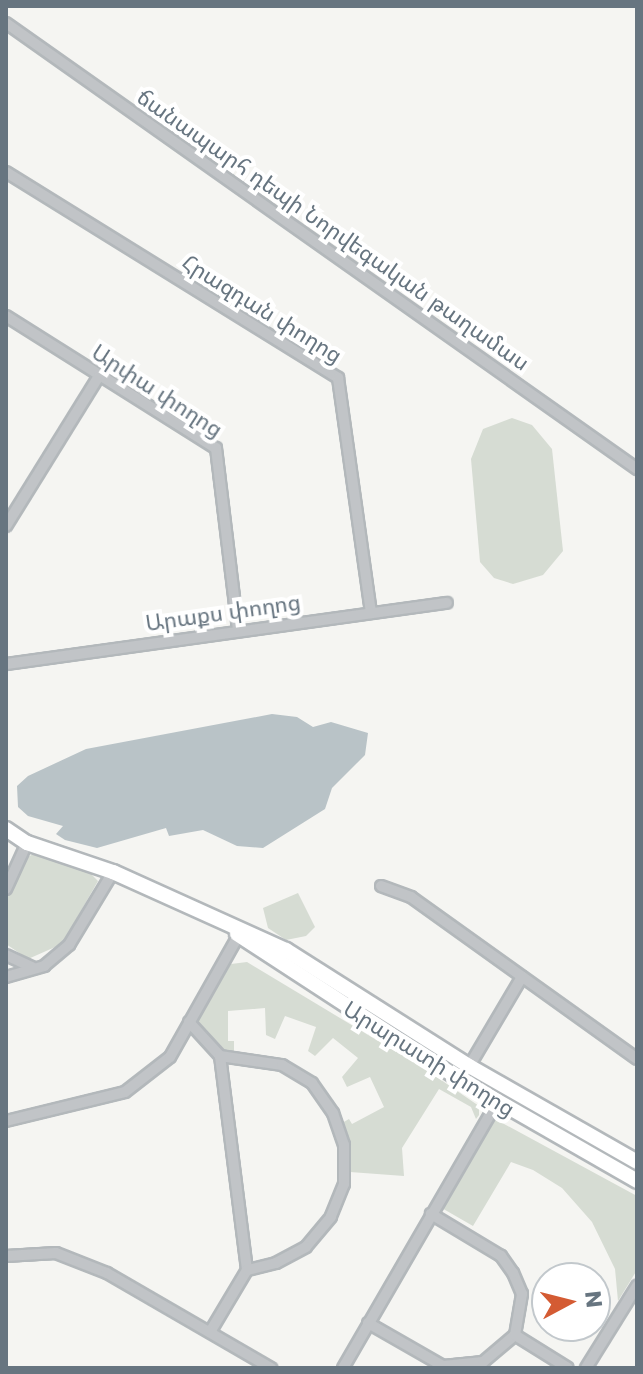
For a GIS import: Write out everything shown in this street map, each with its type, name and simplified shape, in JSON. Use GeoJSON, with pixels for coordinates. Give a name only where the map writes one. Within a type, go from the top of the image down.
{"type":"FeatureCollection","features":[{"type":"Feature","properties":{"kind":"street","name":"ճանապարհ դեպի Նորվեգական թաղամաս"},"geometry":{"type":"LineString","coordinates":[[6,23],[637,469]]}},
{"type":"Feature","properties":{"kind":"street","name":"Հրազդան փողոց"},"geometry":{"type":"LineString","coordinates":[[6,172],[338,378],[371,613]]}},
{"type":"Feature","properties":{"kind":"street","name":"Արփա փողոց"},"geometry":{"type":"LineString","coordinates":[[6,316],[216,448],[238,631]]}},
{"type":"Feature","properties":{"kind":"street"},"geometry":{"type":"LineString","coordinates":[[6,526],[99,376]]}},
{"type":"Feature","properties":{"kind":"street","name":"Արաքս փողոց"},"geometry":{"type":"LineString","coordinates":[[6,664],[447,603]]}},
{"type":"Feature","properties":{"kind":"street","name":"Արարատի փողոց"},"geometry":{"type":"LineString","coordinates":[[6,829],[27,843],[113,872],[286,950],[469,1066],[637,1162]]}},
{"type":"Feature","properties":{"kind":"street"},"geometry":{"type":"LineString","coordinates":[[6,889],[27,843]]}},
{"type":"Feature","properties":{"kind":"street"},"geometry":{"type":"LineString","coordinates":[[6,977],[44,966],[69,945],[113,872]]}},
{"type":"Feature","properties":{"kind":"street"},"geometry":{"type":"LineString","coordinates":[[381,886],[411,897],[637,1059]]}},
{"type":"Feature","properties":{"kind":"street"},"geometry":{"type":"LineString","coordinates":[[6,1121],[125,1092],[170,1057],[237,930]]}},
{"type":"Feature","properties":{"kind":"street","name":"Արարատի փողոց"},"geometry":{"type":"LineString","coordinates":[[237,930],[461,1080],[637,1181]]}},
{"type":"Feature","properties":{"kind":"street"},"geometry":{"type":"LineString","coordinates":[[6,955],[32,967]]}},
{"type":"Feature","properties":{"kind":"street"},"geometry":{"type":"LineString","coordinates":[[461,1080],[522,977]]}},
{"type":"Feature","properties":{"kind":"street"},"geometry":{"type":"LineString","coordinates":[[189,1022],[220,1056],[247,1270],[210,1332]]}},
{"type":"Feature","properties":{"kind":"street"},"geometry":{"type":"LineString","coordinates":[[220,1056],[282,1065],[312,1083],[333,1113],[344,1145],[344,1184],[331,1217],[306,1247],[276,1263],[247,1270]]}},
{"type":"Feature","properties":{"kind":"street"},"geometry":{"type":"LineString","coordinates":[[343,1368],[497,1102]]}},
{"type":"Feature","properties":{"kind":"street"},"geometry":{"type":"LineString","coordinates":[[368,1323],[443,1366],[483,1362],[515,1335],[522,1294],[513,1273],[501,1256],[431,1214]]}},
{"type":"Feature","properties":{"kind":"street"},"geometry":{"type":"LineString","coordinates":[[6,1256],[56,1253],[107,1273],[271,1368]]}},
{"type":"Feature","properties":{"kind":"street"},"geometry":{"type":"LineString","coordinates":[[586,1368],[637,1286]]}},
{"type":"Feature","properties":{"kind":"street"},"geometry":{"type":"LineString","coordinates":[[515,1335],[568,1368]]}},
{"type":"Feature","properties":{"kind":"shaded area"},"geometry":{"type":"Polygon","coordinates":[[[512,418],[532,425],[552,449],[563,551],[543,575],[513,584],[494,578],[480,562],[471,459],[483,429],[512,418]]]}},
{"type":"Feature","properties":{"kind":"shaded area"},"geometry":{"type":"Polygon","coordinates":[[[272,714],[297,717],[313,727],[331,722],[368,733],[365,755],[332,788],[325,809],[263,848],[237,846],[203,830],[169,836],[166,828],[97,848],[65,840],[56,834],[63,826],[28,816],[18,807],[17,786],[28,776],[86,749],[272,714]]]}},
{"type":"Feature","properties":{"kind":"shaded area"},"geometry":{"type":"Polygon","coordinates":[[[35,853],[89,872],[98,881],[62,944],[28,959],[6,944],[6,899],[26,858],[35,853]]]}},
{"type":"Feature","properties":{"kind":"shaded area"},"geometry":{"type":"Polygon","coordinates":[[[298,893],[315,927],[306,936],[286,940],[268,928],[263,908],[298,893]]]}},
{"type":"Feature","properties":{"kind":"shaded area"},"geometry":{"type":"Polygon","coordinates":[[[247,962],[428,1071],[479,1106],[479,1115],[476,1119],[471,1107],[439,1089],[402,1148],[404,1176],[350,1172],[342,1123],[349,1119],[352,1124],[384,1107],[370,1077],[347,1087],[342,1077],[358,1058],[333,1038],[315,1056],[308,1051],[316,1027],[285,1016],[275,1039],[266,1035],[265,1008],[228,1011],[228,1041],[234,1041],[234,1052],[220,1052],[196,1021],[231,964],[247,962]]]}},
{"type":"Feature","properties":{"kind":"shaded area"},"geometry":{"type":"Polygon","coordinates":[[[495,1119],[637,1196],[637,1270],[618,1301],[615,1269],[592,1222],[562,1188],[533,1170],[511,1162],[473,1226],[440,1207],[495,1119]]]}}]}
